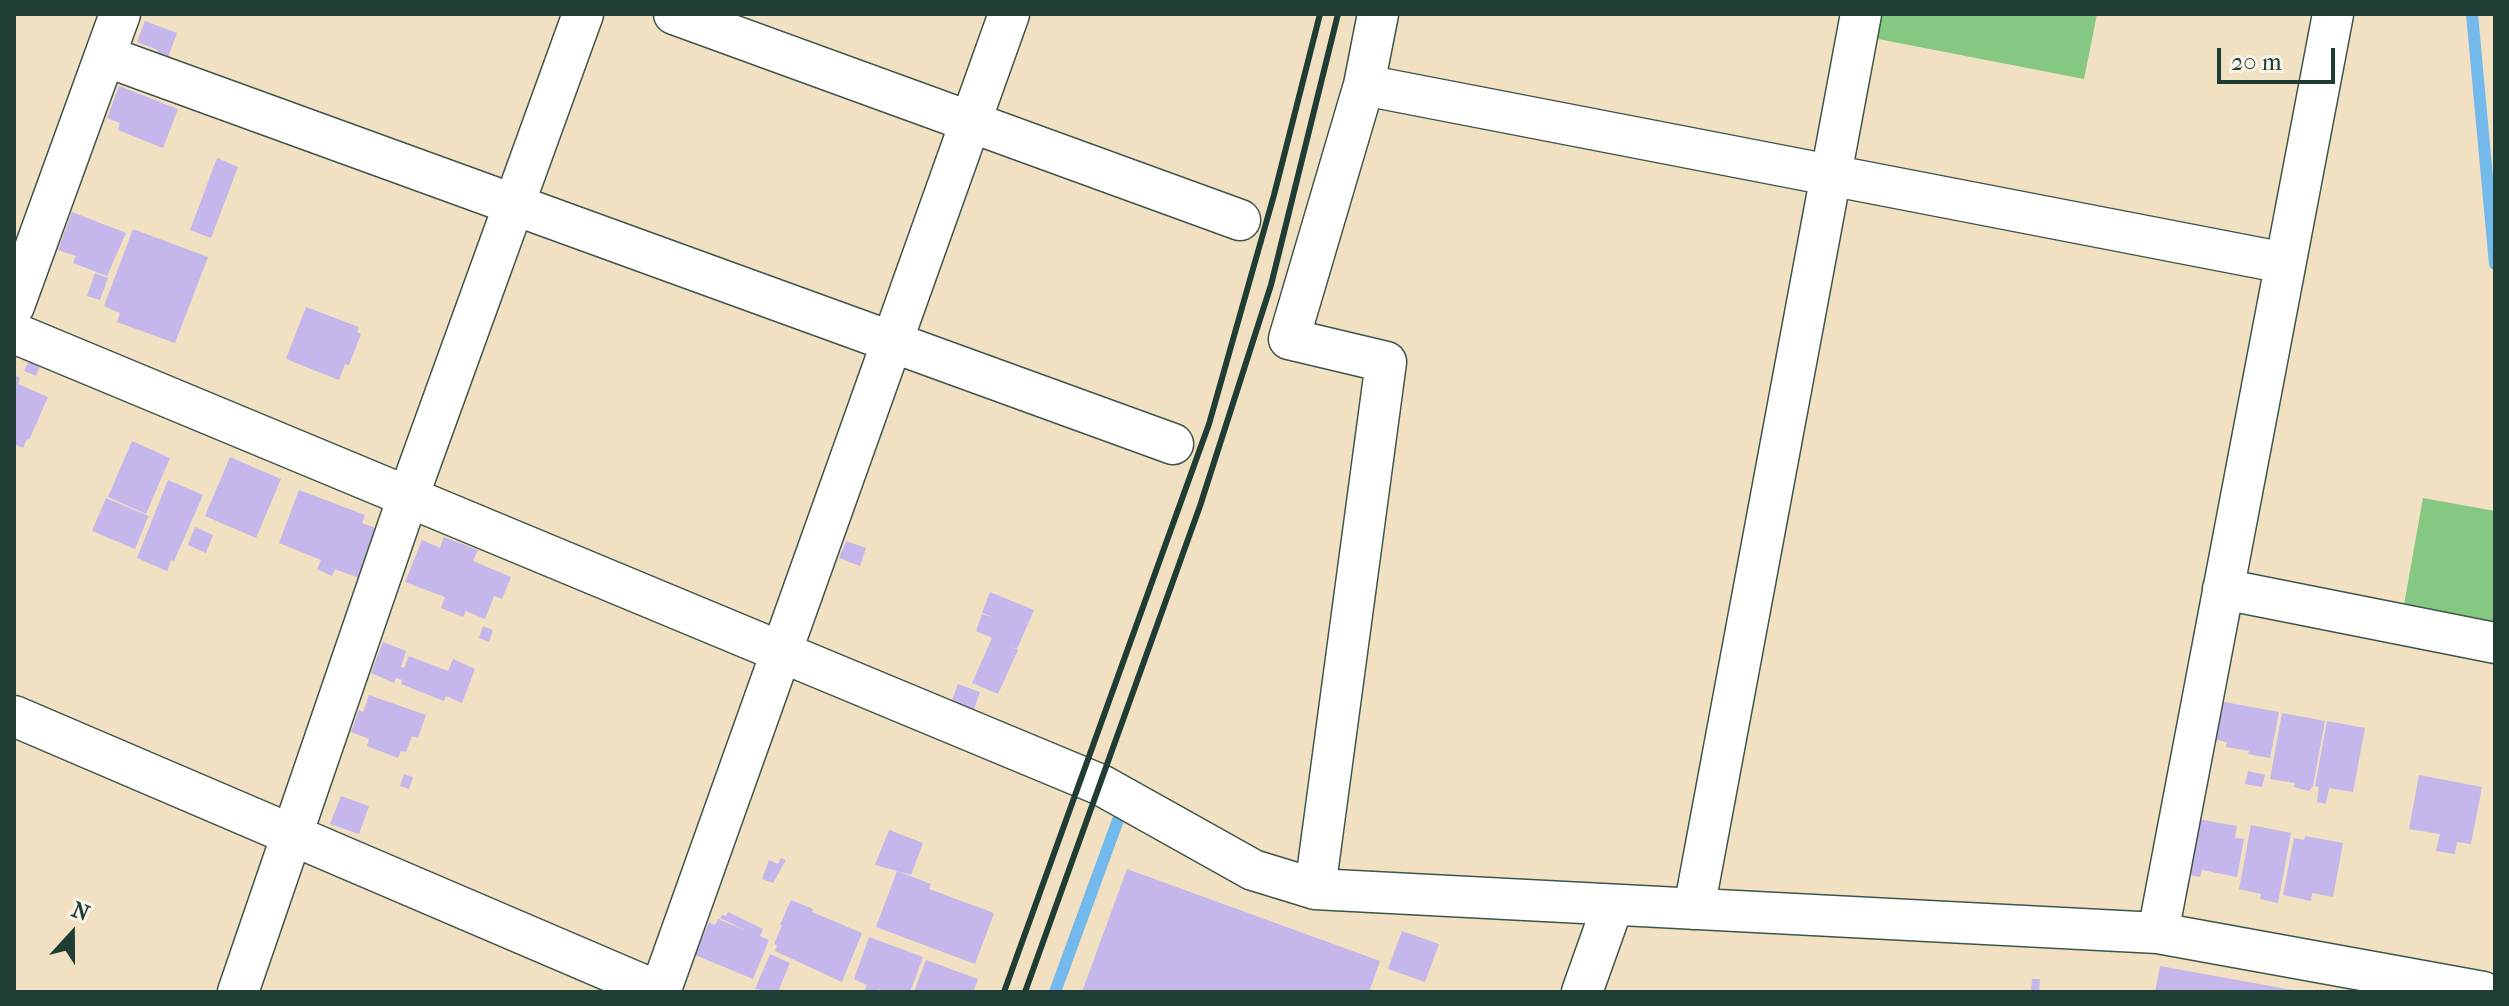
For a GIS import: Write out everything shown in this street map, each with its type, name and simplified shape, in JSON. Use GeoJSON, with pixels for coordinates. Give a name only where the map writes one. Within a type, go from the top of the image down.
{"type":"FeatureCollection","features":[{"type":"Feature","properties":{"kind":"street"},"geometry":{"type":"LineString","coordinates":[[14,306],[120,14]]}},
{"type":"Feature","properties":{"kind":"street"},"geometry":{"type":"LineString","coordinates":[[238,992],[408,497],[583,14]]}},
{"type":"Feature","properties":{"kind":"street"},"geometry":{"type":"LineString","coordinates":[[674,14],[1240,220]]}},
{"type":"Feature","properties":{"kind":"street"},"geometry":{"type":"LineString","coordinates":[[14,716],[660,992],[1009,14]]}},
{"type":"Feature","properties":{"kind":"street"},"geometry":{"type":"LineString","coordinates":[[1315,889],[1386,362],[1289,339],[1364,85],[1378,14]]}},
{"type":"Feature","properties":{"kind":"street"},"geometry":{"type":"LineString","coordinates":[[1694,909],[1861,14]]}},
{"type":"Feature","properties":{"kind":"street"},"geometry":{"type":"LineString","coordinates":[[2158,933],[2333,14]]}},
{"type":"Feature","properties":{"kind":"street"},"geometry":{"type":"LineString","coordinates":[[105,56],[1173,444]]}},
{"type":"Feature","properties":{"kind":"street"},"geometry":{"type":"LineString","coordinates":[[1364,85],[2285,263]]}},
{"type":"Feature","properties":{"kind":"street"},"geometry":{"type":"LineString","coordinates":[[14,333],[1101,785],[1253,870],[1315,889],[2158,933],[2483,992]]}},
{"type":"Feature","properties":{"kind":"street"},"geometry":{"type":"LineString","coordinates":[[2223,589],[2495,643]]}},
{"type":"Feature","properties":{"kind":"street"},"geometry":{"type":"LineString","coordinates":[[1582,992],[1613,905]]}},
{"type":"Feature","properties":{"kind":"green space"},"geometry":{"type":"Polygon","coordinates":[[[1878,14],[2097,14],[2084,79],[1873,38],[1878,14]]]}},
{"type":"Feature","properties":{"kind":"green space"},"geometry":{"type":"Polygon","coordinates":[[[2423,498],[2495,511],[2495,633],[2402,616],[2423,498]]]}},
{"type":"Feature","properties":{"kind":"building"},"geometry":{"type":"Polygon","coordinates":[[[145,21],[177,33],[167,60],[155,56],[158,50],[137,42],[145,21]]]}},
{"type":"Feature","properties":{"kind":"building"},"geometry":{"type":"Polygon","coordinates":[[[119,86],[178,109],[163,148],[118,130],[120,123],[107,118],[119,86]]]}},
{"type":"Feature","properties":{"kind":"building"},"geometry":{"type":"Polygon","coordinates":[[[217,158],[238,167],[211,238],[190,230],[217,158]]]}},
{"type":"Feature","properties":{"kind":"building"},"geometry":{"type":"Polygon","coordinates":[[[72,212],[126,233],[107,276],[73,263],[76,256],[58,250],[72,212]]]}},
{"type":"Feature","properties":{"kind":"building"},"geometry":{"type":"Polygon","coordinates":[[[133,229],[208,257],[175,343],[117,322],[120,313],[104,306],[133,229]]]}},
{"type":"Feature","properties":{"kind":"building"},"geometry":{"type":"Polygon","coordinates":[[[95,273],[108,278],[100,300],[87,296],[95,273]]]}},
{"type":"Feature","properties":{"kind":"building"},"geometry":{"type":"Polygon","coordinates":[[[306,307],[359,327],[357,332],[361,334],[349,365],[345,364],[339,380],[286,359],[306,307]]]}},
{"type":"Feature","properties":{"kind":"building"},"geometry":{"type":"Polygon","coordinates":[[[29,361],[40,366],[36,376],[24,371],[29,361]]]}},
{"type":"Feature","properties":{"kind":"building"},"geometry":{"type":"Polygon","coordinates":[[[14,375],[20,378],[18,384],[48,397],[23,448],[14,444],[14,375]]]}},
{"type":"Feature","properties":{"kind":"building"},"geometry":{"type":"Polygon","coordinates":[[[132,441],[170,458],[146,514],[108,497],[132,441]]]}},
{"type":"Feature","properties":{"kind":"building"},"geometry":{"type":"Polygon","coordinates":[[[230,457],[281,479],[256,538],[205,516],[230,457]]]}},
{"type":"Feature","properties":{"kind":"building"},"geometry":{"type":"Polygon","coordinates":[[[168,480],[203,495],[167,571],[137,558],[168,480]]]}},
{"type":"Feature","properties":{"kind":"building"},"geometry":{"type":"Polygon","coordinates":[[[299,490],[365,515],[362,523],[378,529],[359,578],[335,569],[332,576],[317,569],[321,560],[279,543],[299,490]]]}},
{"type":"Feature","properties":{"kind":"building"},"geometry":{"type":"Polygon","coordinates":[[[106,498],[151,517],[148,517],[135,549],[92,531],[106,498]]]}},
{"type":"Feature","properties":{"kind":"building"},"geometry":{"type":"Polygon","coordinates":[[[195,527],[213,535],[206,553],[188,545],[195,527]]]}},
{"type":"Feature","properties":{"kind":"building"},"geometry":{"type":"Polygon","coordinates":[[[444,537],[478,550],[473,561],[511,577],[502,599],[494,596],[485,619],[466,611],[463,617],[441,608],[445,597],[405,582],[422,540],[440,548],[444,537]]]}},
{"type":"Feature","properties":{"kind":"building"},"geometry":{"type":"Polygon","coordinates":[[[846,541],[866,548],[860,566],[839,558],[846,541]]]}},
{"type":"Feature","properties":{"kind":"building"},"geometry":{"type":"Polygon","coordinates":[[[990,592],[1034,610],[1017,649],[1008,646],[1018,650],[998,694],[972,683],[992,638],[976,631],[982,614],[996,618],[982,613],[990,592]]]}},
{"type":"Feature","properties":{"kind":"building"},"geometry":{"type":"Polygon","coordinates":[[[483,626],[493,630],[489,642],[479,638],[483,626]]]}},
{"type":"Feature","properties":{"kind":"building"},"geometry":{"type":"Polygon","coordinates":[[[383,642],[406,651],[401,667],[404,668],[409,656],[448,671],[453,659],[475,669],[462,703],[446,696],[444,701],[401,684],[402,680],[396,678],[394,683],[371,673],[383,642]]]}},
{"type":"Feature","properties":{"kind":"building"},"geometry":{"type":"Polygon","coordinates":[[[958,684],[980,692],[974,709],[952,700],[958,684]]]}},
{"type":"Feature","properties":{"kind":"building"},"geometry":{"type":"Polygon","coordinates":[[[369,695],[426,715],[418,738],[412,736],[406,752],[401,751],[398,758],[367,746],[369,739],[351,732],[359,710],[363,712],[369,695]]]}},
{"type":"Feature","properties":{"kind":"building"},"geometry":{"type":"Polygon","coordinates":[[[2213,700],[2279,712],[2270,758],[2248,754],[2249,751],[2226,747],[2227,742],[2206,738],[2213,700]]]}},
{"type":"Feature","properties":{"kind":"building"},"geometry":{"type":"Polygon","coordinates":[[[2282,713],[2325,721],[2313,786],[2309,791],[2294,787],[2295,783],[2270,779],[2282,713]]]}},
{"type":"Feature","properties":{"kind":"building"},"geometry":{"type":"Polygon","coordinates":[[[2327,721],[2365,728],[2353,792],[2329,788],[2326,804],[2317,802],[2319,787],[2315,786],[2327,721]]]}},
{"type":"Feature","properties":{"kind":"building"},"geometry":{"type":"Polygon","coordinates":[[[2248,771],[2265,775],[2262,787],[2245,784],[2248,771]]]}},
{"type":"Feature","properties":{"kind":"building"},"geometry":{"type":"Polygon","coordinates":[[[404,774],[413,777],[409,789],[400,786],[404,774]]]}},
{"type":"Feature","properties":{"kind":"building"},"geometry":{"type":"Polygon","coordinates":[[[2419,775],[2482,787],[2471,844],[2457,842],[2455,854],[2436,851],[2440,834],[2409,829],[2419,775]]]}},
{"type":"Feature","properties":{"kind":"building"},"geometry":{"type":"Polygon","coordinates":[[[341,796],[369,806],[359,834],[330,824],[341,796]]]}},
{"type":"Feature","properties":{"kind":"building"},"geometry":{"type":"Polygon","coordinates":[[[2192,818],[2237,826],[2235,838],[2244,839],[2237,877],[2202,870],[2200,877],[2181,873],[2192,818]]]}},
{"type":"Feature","properties":{"kind":"building"},"geometry":{"type":"Polygon","coordinates":[[[2251,825],[2291,833],[2278,903],[2260,899],[2261,894],[2239,889],[2251,825]]]}},
{"type":"Feature","properties":{"kind":"building"},"geometry":{"type":"Polygon","coordinates":[[[889,830],[923,843],[911,875],[875,865],[889,830]]]}},
{"type":"Feature","properties":{"kind":"building"},"geometry":{"type":"Polygon","coordinates":[[[2305,836],[2343,843],[2333,897],[2312,893],[2311,901],[2283,895],[2294,838],[2304,840],[2305,836]]]}},
{"type":"Feature","properties":{"kind":"building"},"geometry":{"type":"Polygon","coordinates":[[[781,858],[786,860],[773,883],[762,879],[769,860],[778,864],[781,858]]]}},
{"type":"Feature","properties":{"kind":"building"},"geometry":{"type":"Polygon","coordinates":[[[1127,869],[1380,961],[1369,992],[1082,992],[1127,869]]]}},
{"type":"Feature","properties":{"kind":"building"},"geometry":{"type":"Polygon","coordinates":[[[897,871],[931,884],[929,889],[994,913],[975,964],[876,927],[897,871]]]}},
{"type":"Feature","properties":{"kind":"building"},"geometry":{"type":"Polygon","coordinates":[[[791,900],[862,933],[842,982],[775,951],[777,945],[774,944],[791,900]]]}},
{"type":"Feature","properties":{"kind":"building"},"geometry":{"type":"Polygon","coordinates":[[[728,912],[763,929],[760,936],[769,940],[753,979],[695,955],[709,922],[715,925],[718,919],[749,932],[720,918],[728,912]]]}},
{"type":"Feature","properties":{"kind":"building"},"geometry":{"type":"Polygon","coordinates":[[[1402,931],[1439,944],[1425,982],[1388,969],[1402,931]]]}},
{"type":"Feature","properties":{"kind":"building"},"geometry":{"type":"Polygon","coordinates":[[[869,937],[923,957],[910,992],[879,989],[878,992],[864,992],[867,985],[854,979],[869,937]]]}},
{"type":"Feature","properties":{"kind":"building"},"geometry":{"type":"Polygon","coordinates":[[[770,954],[790,963],[778,992],[755,989],[770,954]]]}},
{"type":"Feature","properties":{"kind":"building"},"geometry":{"type":"Polygon","coordinates":[[[926,960],[978,979],[973,992],[914,992],[926,960]]]}},
{"type":"Feature","properties":{"kind":"building"},"geometry":{"type":"Polygon","coordinates":[[[2160,966],[2292,990],[2292,992],[2155,992],[2160,966]]]}},
{"type":"Feature","properties":{"kind":"building"},"geometry":{"type":"Polygon","coordinates":[[[2032,979],[2040,979],[2039,992],[2031,992],[2032,979]]]}},
{"type":"Feature","properties":{"kind":"waterway"},"geometry":{"type":"LineString","coordinates":[[2472,14],[2495,264]]}},
{"type":"Feature","properties":{"kind":"waterway"},"geometry":{"type":"LineString","coordinates":[[1055,992],[1118,820]]}},
{"type":"Feature","properties":{"kind":"railway"},"geometry":{"type":"LineString","coordinates":[[1004,992],[1209,424],[1274,195],[1320,14]]}},
{"type":"Feature","properties":{"kind":"railway"},"geometry":{"type":"LineString","coordinates":[[1025,992],[1200,506],[1271,285],[1338,14]]}}]}
